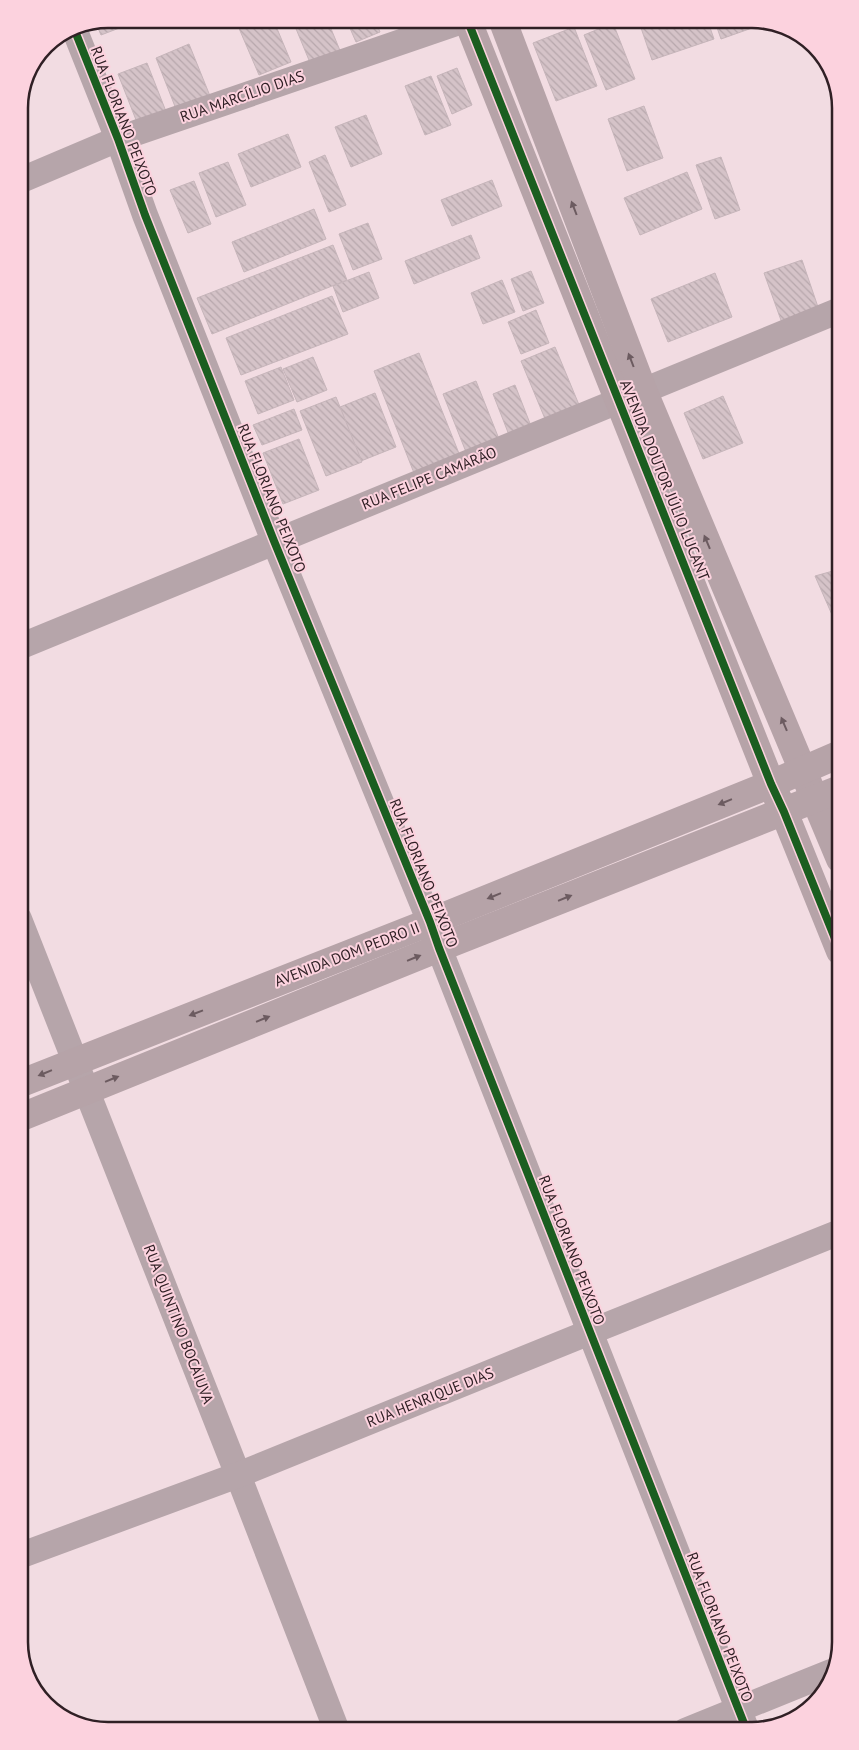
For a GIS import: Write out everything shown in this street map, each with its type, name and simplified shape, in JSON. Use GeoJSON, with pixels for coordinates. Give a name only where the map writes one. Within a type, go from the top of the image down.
{"type":"FeatureCollection","features":[{"type":"Feature","properties":{"kind":"street","name":"RUA MARCÍLIO DIAS"},"geometry":{"type":"LineString","coordinates":[[28,177],[118,139],[441,28]]}},
{"type":"Feature","properties":{"kind":"street","name":"AVENIDA DOUTOR JÚLIO LUCANT"},"geometry":{"type":"LineString","coordinates":[[471,28],[631,395],[724,582],[803,769],[828,794],[832,816]]}},
{"type":"Feature","properties":{"kind":"street","name":"AVENIDA DOUTOR JÚLIO LUCANT"},"geometry":{"type":"LineString","coordinates":[[505,28],[631,395],[696,596],[770,784],[784,812],[832,931]]}},
{"type":"Feature","properties":{"kind":"street","name":"RUA FLORIANO PEIXOTO"},"geometry":{"type":"LineString","coordinates":[[76,34],[118,139],[145,215],[274,541],[430,922],[742,1721]]}},
{"type":"Feature","properties":{"kind":"street","name":"RUA FELIPE CAMARÃO"},"geometry":{"type":"LineString","coordinates":[[28,643],[832,313]]}},
{"type":"Feature","properties":{"kind":"street"},"geometry":{"type":"LineString","coordinates":[[696,596],[724,582]]}},
{"type":"Feature","properties":{"kind":"street","name":"AVENIDA DOM PEDRO II"},"geometry":{"type":"LineString","coordinates":[[28,1080],[430,922],[832,757]]}},
{"type":"Feature","properties":{"kind":"street","name":"AVENIDA DOM PEDRO II"},"geometry":{"type":"LineString","coordinates":[[28,1114],[439,948],[828,794]]}},
{"type":"Feature","properties":{"kind":"street","name":"RUA QUINTINO BOCAIUVA"},"geometry":{"type":"LineString","coordinates":[[28,942],[334,1722]]}},
{"type":"Feature","properties":{"kind":"street","name":"RUA HENRIQUE DIAS"},"geometry":{"type":"LineString","coordinates":[[28,1553],[238,1475],[832,1235]]}},
{"type":"Feature","properties":{"kind":"street"},"geometry":{"type":"LineString","coordinates":[[742,1721],[824,1676]]}},
{"type":"Feature","properties":{"kind":"building"},"geometry":{"type":"Polygon","coordinates":[[[119,28],[101,35],[98,29],[119,28]]]}},
{"type":"Feature","properties":{"kind":"building"},"geometry":{"type":"Polygon","coordinates":[[[239,28],[277,28],[291,62],[259,75],[239,28]]]}},
{"type":"Feature","properties":{"kind":"building"},"geometry":{"type":"Polygon","coordinates":[[[296,28],[331,28],[341,53],[311,65],[296,28]]]}},
{"type":"Feature","properties":{"kind":"building"},"geometry":{"type":"Polygon","coordinates":[[[350,28],[378,28],[380,32],[356,42],[350,28]]]}},
{"type":"Feature","properties":{"kind":"building"},"geometry":{"type":"Polygon","coordinates":[[[574,28],[597,86],[556,101],[533,43],[574,28]]]}},
{"type":"Feature","properties":{"kind":"building"},"geometry":{"type":"Polygon","coordinates":[[[601,28],[615,28],[635,79],[606,90],[584,35],[601,28]]]}},
{"type":"Feature","properties":{"kind":"building"},"geometry":{"type":"Polygon","coordinates":[[[641,28],[710,28],[714,39],[652,60],[641,28]]]}},
{"type":"Feature","properties":{"kind":"building"},"geometry":{"type":"Polygon","coordinates":[[[717,28],[752,28],[721,39],[717,28]]]}},
{"type":"Feature","properties":{"kind":"building"},"geometry":{"type":"Polygon","coordinates":[[[189,44],[210,96],[176,109],[156,58],[189,44]]]}},
{"type":"Feature","properties":{"kind":"building"},"geometry":{"type":"Polygon","coordinates":[[[147,63],[167,114],[138,125],[118,74],[147,63]]]}},
{"type":"Feature","properties":{"kind":"building"},"geometry":{"type":"Polygon","coordinates":[[[457,68],[472,105],[452,114],[437,76],[457,68]]]}},
{"type":"Feature","properties":{"kind":"building"},"geometry":{"type":"Polygon","coordinates":[[[431,76],[451,125],[425,135],[405,86],[431,76]]]}},
{"type":"Feature","properties":{"kind":"building"},"geometry":{"type":"Polygon","coordinates":[[[644,106],[663,158],[627,171],[608,119],[644,106]]]}},
{"type":"Feature","properties":{"kind":"building"},"geometry":{"type":"Polygon","coordinates":[[[366,115],[382,154],[351,167],[335,127],[366,115]]]}},
{"type":"Feature","properties":{"kind":"building"},"geometry":{"type":"Polygon","coordinates":[[[288,134],[301,167],[251,187],[238,154],[288,134]]]}},
{"type":"Feature","properties":{"kind":"building"},"geometry":{"type":"Polygon","coordinates":[[[325,155],[346,205],[329,212],[309,162],[325,155]]]}},
{"type":"Feature","properties":{"kind":"building"},"geometry":{"type":"Polygon","coordinates":[[[721,157],[740,210],[715,219],[696,165],[721,157]]]}},
{"type":"Feature","properties":{"kind":"building"},"geometry":{"type":"Polygon","coordinates":[[[228,162],[246,205],[216,217],[199,173],[228,162]]]}},
{"type":"Feature","properties":{"kind":"building"},"geometry":{"type":"Polygon","coordinates":[[[687,172],[702,209],[640,235],[624,198],[687,172]]]}},
{"type":"Feature","properties":{"kind":"building"},"geometry":{"type":"Polygon","coordinates":[[[492,180],[502,206],[452,226],[441,200],[492,180]]]}},
{"type":"Feature","properties":{"kind":"building"},"geometry":{"type":"Polygon","coordinates":[[[194,181],[211,224],[188,233],[170,190],[194,181]]]}},
{"type":"Feature","properties":{"kind":"building"},"geometry":{"type":"Polygon","coordinates":[[[314,209],[326,239],[244,272],[232,242],[314,209]]]}},
{"type":"Feature","properties":{"kind":"building"},"geometry":{"type":"Polygon","coordinates":[[[368,223],[382,259],[353,270],[339,234],[368,223]]]}},
{"type":"Feature","properties":{"kind":"building"},"geometry":{"type":"Polygon","coordinates":[[[471,235],[480,258],[414,284],[405,261],[471,235]]]}},
{"type":"Feature","properties":{"kind":"building"},"geometry":{"type":"Polygon","coordinates":[[[333,245],[347,280],[212,334],[197,298],[333,245]]]}},
{"type":"Feature","properties":{"kind":"building"},"geometry":{"type":"Polygon","coordinates":[[[802,260],[819,310],[782,323],[764,273],[802,260]]]}},
{"type":"Feature","properties":{"kind":"building"},"geometry":{"type":"Polygon","coordinates":[[[531,271],[544,303],[523,311],[511,279],[531,271]]]}},
{"type":"Feature","properties":{"kind":"building"},"geometry":{"type":"Polygon","coordinates":[[[369,272],[379,298],[343,312],[333,286],[369,272]]]}},
{"type":"Feature","properties":{"kind":"building"},"geometry":{"type":"Polygon","coordinates":[[[715,273],[732,317],[668,342],[651,299],[715,273]]]}},
{"type":"Feature","properties":{"kind":"building"},"geometry":{"type":"Polygon","coordinates":[[[502,280],[515,312],[483,324],[471,293],[502,280]]]}},
{"type":"Feature","properties":{"kind":"building"},"geometry":{"type":"Polygon","coordinates":[[[332,296],[348,334],[241,375],[226,338],[332,296]]]}},
{"type":"Feature","properties":{"kind":"building"},"geometry":{"type":"Polygon","coordinates":[[[536,310],[549,343],[521,354],[508,322],[536,310]]]}},
{"type":"Feature","properties":{"kind":"building"},"geometry":{"type":"Polygon","coordinates":[[[555,347],[582,412],[548,426],[521,361],[555,347]]]}},
{"type":"Feature","properties":{"kind":"building"},"geometry":{"type":"Polygon","coordinates":[[[419,353],[460,456],[414,473],[374,371],[419,353]]]}},
{"type":"Feature","properties":{"kind":"building"},"geometry":{"type":"Polygon","coordinates":[[[313,357],[327,390],[297,402],[283,369],[313,357]]]}},
{"type":"Feature","properties":{"kind":"building"},"geometry":{"type":"Polygon","coordinates":[[[281,367],[294,400],[258,414],[245,381],[281,367]]]}},
{"type":"Feature","properties":{"kind":"building"},"geometry":{"type":"Polygon","coordinates":[[[476,381],[499,439],[466,452],[443,394],[476,381]]]}},
{"type":"Feature","properties":{"kind":"building"},"geometry":{"type":"Polygon","coordinates":[[[515,385],[531,426],[509,435],[493,394],[515,385]]]}},
{"type":"Feature","properties":{"kind":"building"},"geometry":{"type":"Polygon","coordinates":[[[375,393],[396,447],[361,461],[340,407],[375,393]]]}},
{"type":"Feature","properties":{"kind":"building"},"geometry":{"type":"Polygon","coordinates":[[[723,396],[743,443],[703,459],[684,413],[723,396]]]}},
{"type":"Feature","properties":{"kind":"building"},"geometry":{"type":"Polygon","coordinates":[[[336,397],[362,462],[326,476],[300,411],[336,397]]]}},
{"type":"Feature","properties":{"kind":"building"},"geometry":{"type":"Polygon","coordinates":[[[294,409],[302,430],[262,445],[253,425],[294,409]]]}},
{"type":"Feature","properties":{"kind":"building"},"geometry":{"type":"Polygon","coordinates":[[[299,439],[319,490],[283,504],[263,453],[299,439]]]}},
{"type":"Feature","properties":{"kind":"building"},"geometry":{"type":"Polygon","coordinates":[[[832,571],[832,615],[815,576],[832,571]]]}},
{"type":"Feature","properties":{"kind":"cycle path"},"geometry":{"type":"LineString","coordinates":[[471,28],[771,784],[832,931]]}},
{"type":"Feature","properties":{"kind":"cycle path"},"geometry":{"type":"LineString","coordinates":[[76,34],[118,139],[145,215],[274,541],[430,922],[743,1722]]}}]}
